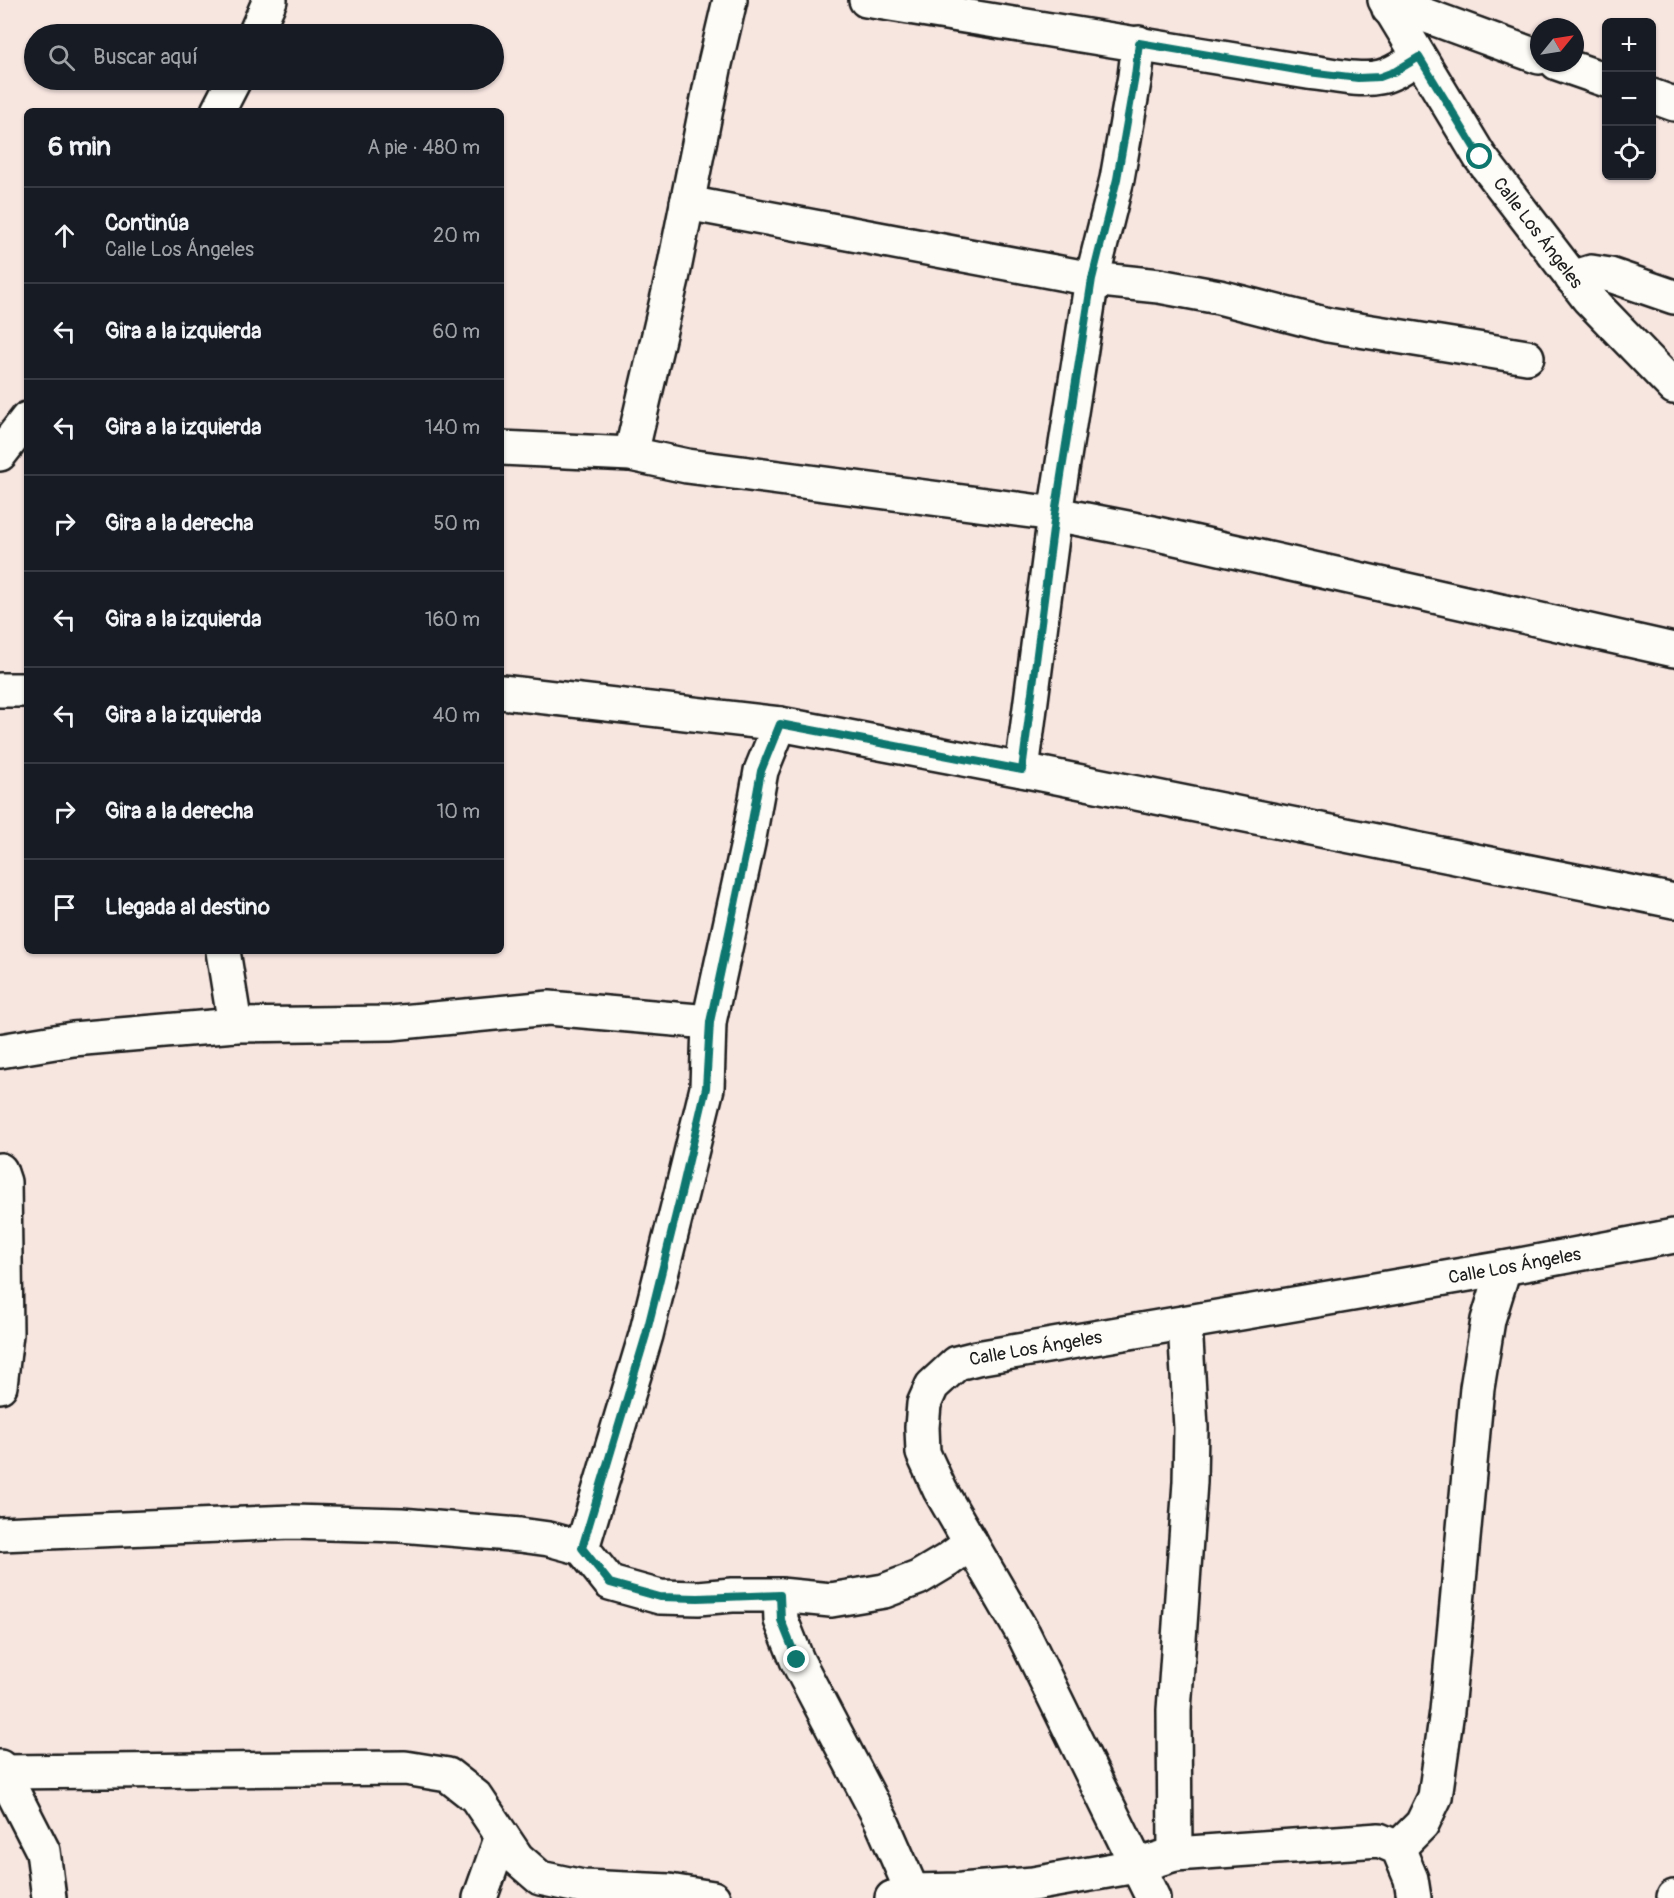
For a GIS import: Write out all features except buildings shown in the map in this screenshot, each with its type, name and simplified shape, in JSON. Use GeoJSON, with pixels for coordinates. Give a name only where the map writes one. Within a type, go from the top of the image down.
{"type":"FeatureCollection","features":[{"type":"Feature","properties":{"kind":"street"},"geometry":{"type":"LineString","coordinates":[[259,24],[270,0]]}},
{"type":"Feature","properties":{"kind":"street"},"geometry":{"type":"LineString","coordinates":[[631,454],[672,279],[730,0]]}},
{"type":"Feature","properties":{"kind":"street"},"geometry":{"type":"LineString","coordinates":[[866,0],[1308,72],[1358,78],[1380,77],[1396,71],[1419,57]]}},
{"type":"Feature","properties":{"kind":"street"},"geometry":{"type":"LineString","coordinates":[[1387,4],[1416,12],[1530,54]]}},
{"type":"Feature","properties":{"kind":"street","name":"Calle Los Ángeles"},"geometry":{"type":"LineString","coordinates":[[1387,4],[1480,157],[1588,298],[1674,387]]}},
{"type":"Feature","properties":{"kind":"street"},"geometry":{"type":"LineString","coordinates":[[1022,770],[1055,514],[1092,279],[1117,179],[1139,43]]}},
{"type":"Feature","properties":{"kind":"street"},"geometry":{"type":"LineString","coordinates":[[1583,72],[1602,79]]}},
{"type":"Feature","properties":{"kind":"street"},"geometry":{"type":"LineString","coordinates":[[220,108],[229,90]]}},
{"type":"Feature","properties":{"kind":"street"},"geometry":{"type":"LineString","coordinates":[[1656,97],[1674,104]]}},
{"type":"Feature","properties":{"kind":"street"},"geometry":{"type":"LineString","coordinates":[[687,203],[1092,279],[1159,286],[1219,297],[1328,325],[1527,357]]}},
{"type":"Feature","properties":{"kind":"street"},"geometry":{"type":"LineString","coordinates":[[1572,278],[1591,272],[1610,275],[1674,297]]}},
{"type":"Feature","properties":{"kind":"street"},"geometry":{"type":"LineString","coordinates":[[0,454],[24,423]]}},
{"type":"Feature","properties":{"kind":"street"},"geometry":{"type":"LineString","coordinates":[[504,448],[631,454],[687,466],[1055,514],[1153,533],[1674,650]]}},
{"type":"Feature","properties":{"kind":"street"},"geometry":{"type":"LineString","coordinates":[[0,690],[24,690]]}},
{"type":"Feature","properties":{"kind":"street"},"geometry":{"type":"LineString","coordinates":[[504,692],[780,724],[1022,770],[1674,901]]}},
{"type":"Feature","properties":{"kind":"street"},"geometry":{"type":"LineString","coordinates":[[582,1548],[646,1335],[682,1190],[706,1088],[710,1022],[761,771],[780,724]]}},
{"type":"Feature","properties":{"kind":"street"},"geometry":{"type":"LineString","coordinates":[[224,954],[235,1025]]}},
{"type":"Feature","properties":{"kind":"street"},"geometry":{"type":"LineString","coordinates":[[0,1051],[73,1039],[235,1025],[391,1023],[549,1008],[710,1022]]}},
{"type":"Feature","properties":{"kind":"street"},"geometry":{"type":"LineString","coordinates":[[0,1170],[4,1182],[6,1334],[0,1386]]}},
{"type":"Feature","properties":{"kind":"street","name":"Calle Los Ángeles"},"geometry":{"type":"LineString","coordinates":[[1153,1898],[1024,1635],[940,1490],[923,1453],[924,1404],[932,1386],[957,1363],[977,1358],[1504,1268],[1674,1236]]}},
{"type":"Feature","properties":{"kind":"street"},"geometry":{"type":"LineString","coordinates":[[1398,1848],[1422,1824],[1435,1797],[1447,1711],[1477,1388],[1488,1320],[1504,1268]]}},
{"type":"Feature","properties":{"kind":"street"},"geometry":{"type":"LineString","coordinates":[[1175,1854],[1174,1710],[1190,1482],[1191,1428],[1185,1323]]}},
{"type":"Feature","properties":{"kind":"street"},"geometry":{"type":"LineString","coordinates":[[0,1534],[292,1522],[402,1525],[520,1535],[549,1539],[582,1548],[610,1583],[660,1597],[780,1595],[831,1600],[884,1592],[918,1578],[971,1543]]}},
{"type":"Feature","properties":{"kind":"street"},"geometry":{"type":"LineString","coordinates":[[780,1595],[781,1620],[797,1660],[880,1820],[902,1894],[1033,1884],[1136,1866],[1175,1854],[1379,1840],[1398,1848],[1411,1879],[1414,1898]]}},
{"type":"Feature","properties":{"kind":"street"},"geometry":{"type":"LineString","coordinates":[[49,1898],[43,1851],[1,1770],[405,1768],[448,1775],[476,1797],[517,1857],[540,1878],[583,1887],[713,1898]]}},
{"type":"Feature","properties":{"kind":"street"},"geometry":{"type":"LineString","coordinates":[[480,1898],[502,1836]]}},
{"type":"Feature","properties":{"kind":"route"},"geometry":{"type":"LineString","coordinates":[[797,1660],[781,1620],[780,1595],[660,1597],[610,1583],[582,1548],[646,1335],[682,1190],[706,1088],[710,1022],[761,771],[780,724],[1022,770],[1055,514],[1092,279],[1117,179],[1139,43],[1308,72],[1358,78],[1380,77],[1396,71],[1419,57],[1480,157]]}}]}
